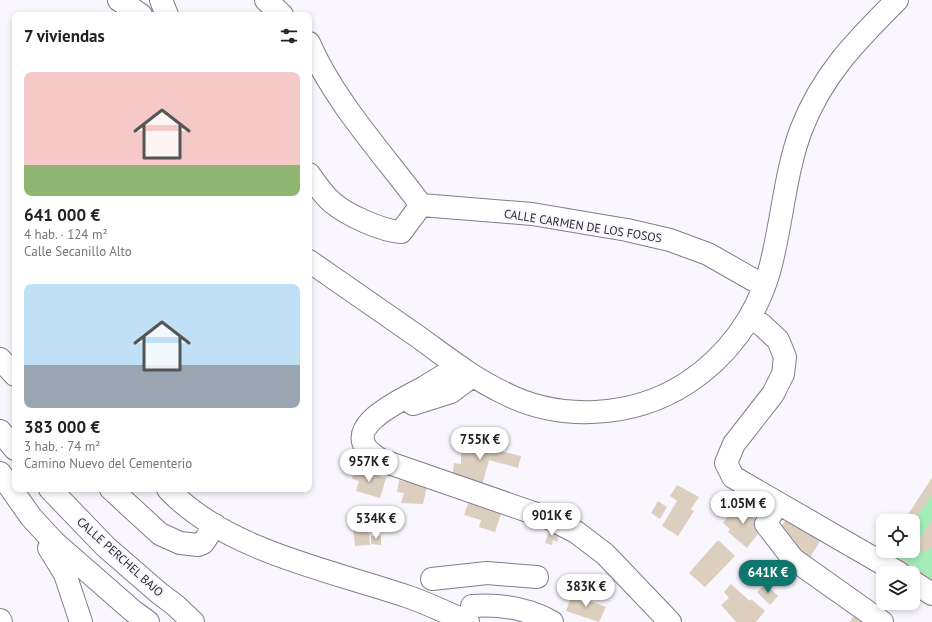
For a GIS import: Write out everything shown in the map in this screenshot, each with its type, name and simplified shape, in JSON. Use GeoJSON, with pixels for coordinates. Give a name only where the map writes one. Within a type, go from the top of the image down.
{"type":"FeatureCollection","features":[{"type":"Feature","properties":{"kind":"street"},"geometry":{"type":"LineString","coordinates":[[119,0],[137,12]]}},
{"type":"Feature","properties":{"kind":"street"},"geometry":{"type":"LineString","coordinates":[[160,0],[166,12]]}},
{"type":"Feature","properties":{"kind":"street"},"geometry":{"type":"LineString","coordinates":[[266,0],[279,12]]}},
{"type":"Feature","properties":{"kind":"street"},"geometry":{"type":"LineString","coordinates":[[312,263],[466,371],[503,393],[526,402],[548,408],[572,411],[599,411],[625,408],[648,402],[678,389],[699,375],[713,363],[736,338],[750,317],[769,271],[788,178],[801,131],[816,98],[832,71],[856,40],[897,0]]}},
{"type":"Feature","properties":{"kind":"street"},"geometry":{"type":"LineString","coordinates":[[312,50],[318,65],[337,95],[421,205],[400,232],[390,232],[361,220],[333,203],[312,178]]}},
{"type":"Feature","properties":{"kind":"street","name":"CALLE CARMEN DE LOS FOSOS"},"geometry":{"type":"LineString","coordinates":[[421,205],[532,214],[627,230],[670,240],[708,254],[764,286]]}},
{"type":"Feature","properties":{"kind":"street"},"geometry":{"type":"LineString","coordinates":[[750,317],[762,324],[778,340],[785,357],[783,374],[773,394],[734,444],[726,463],[733,477],[887,566]]}},
{"type":"Feature","properties":{"kind":"street"},"geometry":{"type":"LineString","coordinates":[[425,387],[431,375],[433,360],[432,346]]}},
{"type":"Feature","properties":{"kind":"street"},"geometry":{"type":"LineString","coordinates":[[0,359],[12,372]]}},
{"type":"Feature","properties":{"kind":"street"},"geometry":{"type":"LineString","coordinates":[[466,371],[425,387],[396,402],[366,424],[363,434],[364,442],[368,450],[376,457],[392,464],[550,519],[576,532],[605,554],[670,622]]}},
{"type":"Feature","properties":{"kind":"street"},"geometry":{"type":"LineString","coordinates":[[451,392],[466,371]]}},
{"type":"Feature","properties":{"kind":"street"},"geometry":{"type":"LineString","coordinates":[[383,412],[451,392],[484,394],[503,393]]}},
{"type":"Feature","properties":{"kind":"street"},"geometry":{"type":"LineString","coordinates":[[0,430],[12,445]]}},
{"type":"Feature","properties":{"kind":"street"},"geometry":{"type":"LineString","coordinates":[[0,474],[12,491]]}},
{"type":"Feature","properties":{"kind":"street"},"geometry":{"type":"LineString","coordinates":[[13,492],[31,517],[54,542],[133,611],[148,622]]}},
{"type":"Feature","properties":{"kind":"street","name":"CALLE PERCHEL BAJO"},"geometry":{"type":"LineString","coordinates":[[53,492],[106,547],[193,622]]}},
{"type":"Feature","properties":{"kind":"street"},"geometry":{"type":"LineString","coordinates":[[114,492],[160,534],[180,543],[198,545],[203,543],[215,525]]}},
{"type":"Feature","properties":{"kind":"street"},"geometry":{"type":"LineString","coordinates":[[171,492],[195,513],[257,547],[407,597],[470,614],[492,605],[524,611],[552,622]]}},
{"type":"Feature","properties":{"kind":"street"},"geometry":{"type":"LineString","coordinates":[[777,503],[766,524],[793,559],[882,622]]}},
{"type":"Feature","properties":{"kind":"street"},"geometry":{"type":"LineString","coordinates":[[54,542],[49,548],[65,574],[81,622]]}},
{"type":"Feature","properties":{"kind":"street"},"geometry":{"type":"LineString","coordinates":[[432,579],[487,573],[537,577]]}},
{"type":"Feature","properties":{"kind":"street"},"geometry":{"type":"LineString","coordinates":[[920,586],[932,594]]}},
{"type":"Feature","properties":{"kind":"green space"},"geometry":{"type":"Polygon","coordinates":[[[932,478],[932,587],[920,579],[920,566],[900,566],[887,558],[920,558],[920,514],[909,514],[932,478]]]}},
{"type":"Feature","properties":{"kind":"building"},"geometry":{"type":"Polygon","coordinates":[[[466,439],[493,446],[492,449],[521,456],[518,468],[489,460],[482,485],[452,477],[454,463],[461,464],[461,453],[466,439]]]}},
{"type":"Feature","properties":{"kind":"building"},"geometry":{"type":"Polygon","coordinates":[[[355,469],[386,478],[380,498],[356,491],[359,481],[352,479],[355,469]]]}},
{"type":"Feature","properties":{"kind":"building"},"geometry":{"type":"Polygon","coordinates":[[[932,478],[932,494],[919,514],[909,514],[932,478]]]}},
{"type":"Feature","properties":{"kind":"building"},"geometry":{"type":"Polygon","coordinates":[[[399,480],[427,487],[423,504],[401,503],[404,493],[397,492],[399,480]]]}},
{"type":"Feature","properties":{"kind":"building"},"geometry":{"type":"Polygon","coordinates":[[[677,485],[699,497],[691,509],[694,511],[678,536],[662,526],[677,501],[670,496],[677,485]]]}},
{"type":"Feature","properties":{"kind":"building"},"geometry":{"type":"Polygon","coordinates":[[[469,501],[503,508],[495,532],[479,527],[481,520],[464,515],[469,501]]]}},
{"type":"Feature","properties":{"kind":"building"},"geometry":{"type":"Polygon","coordinates":[[[658,501],[667,507],[660,519],[651,513],[658,501]]]}},
{"type":"Feature","properties":{"kind":"building"},"geometry":{"type":"Polygon","coordinates":[[[740,501],[750,508],[747,513],[764,526],[747,548],[728,532],[730,529],[723,523],[740,501]]]}},
{"type":"Feature","properties":{"kind":"building"},"geometry":{"type":"Polygon","coordinates":[[[788,517],[822,538],[809,559],[774,536],[788,517]]]}},
{"type":"Feature","properties":{"kind":"building"},"geometry":{"type":"Polygon","coordinates":[[[932,520],[932,546],[927,553],[920,549],[920,538],[932,520]]]}},
{"type":"Feature","properties":{"kind":"building"},"geometry":{"type":"Polygon","coordinates":[[[378,526],[379,533],[372,533],[371,528],[378,526]]]}},
{"type":"Feature","properties":{"kind":"building"},"geometry":{"type":"Polygon","coordinates":[[[368,527],[370,545],[355,546],[353,528],[368,527]]]}},
{"type":"Feature","properties":{"kind":"building"},"geometry":{"type":"Polygon","coordinates":[[[549,530],[560,533],[557,542],[553,540],[552,545],[545,543],[549,530]]]}},
{"type":"Feature","properties":{"kind":"building"},"geometry":{"type":"Polygon","coordinates":[[[371,536],[381,536],[381,545],[371,544],[371,536]]]}},
{"type":"Feature","properties":{"kind":"building"},"geometry":{"type":"Polygon","coordinates":[[[718,540],[735,556],[705,587],[689,573],[718,540]]]}},
{"type":"Feature","properties":{"kind":"building"},"geometry":{"type":"Polygon","coordinates":[[[902,559],[912,566],[900,566],[899,565],[902,559]]]}},
{"type":"Feature","properties":{"kind":"building"},"geometry":{"type":"Polygon","coordinates":[[[920,571],[932,579],[932,587],[920,579],[920,571]]]}},
{"type":"Feature","properties":{"kind":"building"},"geometry":{"type":"Polygon","coordinates":[[[731,584],[750,601],[751,599],[765,611],[756,622],[736,622],[721,605],[729,598],[724,592],[731,584]]]}},
{"type":"Feature","properties":{"kind":"building"},"geometry":{"type":"Polygon","coordinates":[[[765,584],[778,596],[770,605],[757,592],[765,584]]]}},
{"type":"Feature","properties":{"kind":"building"},"geometry":{"type":"Polygon","coordinates":[[[572,594],[606,607],[599,622],[566,611],[572,594]]]}},
{"type":"Feature","properties":{"kind":"building"},"geometry":{"type":"Polygon","coordinates":[[[855,614],[867,622],[850,622],[855,614]]]}}]}
